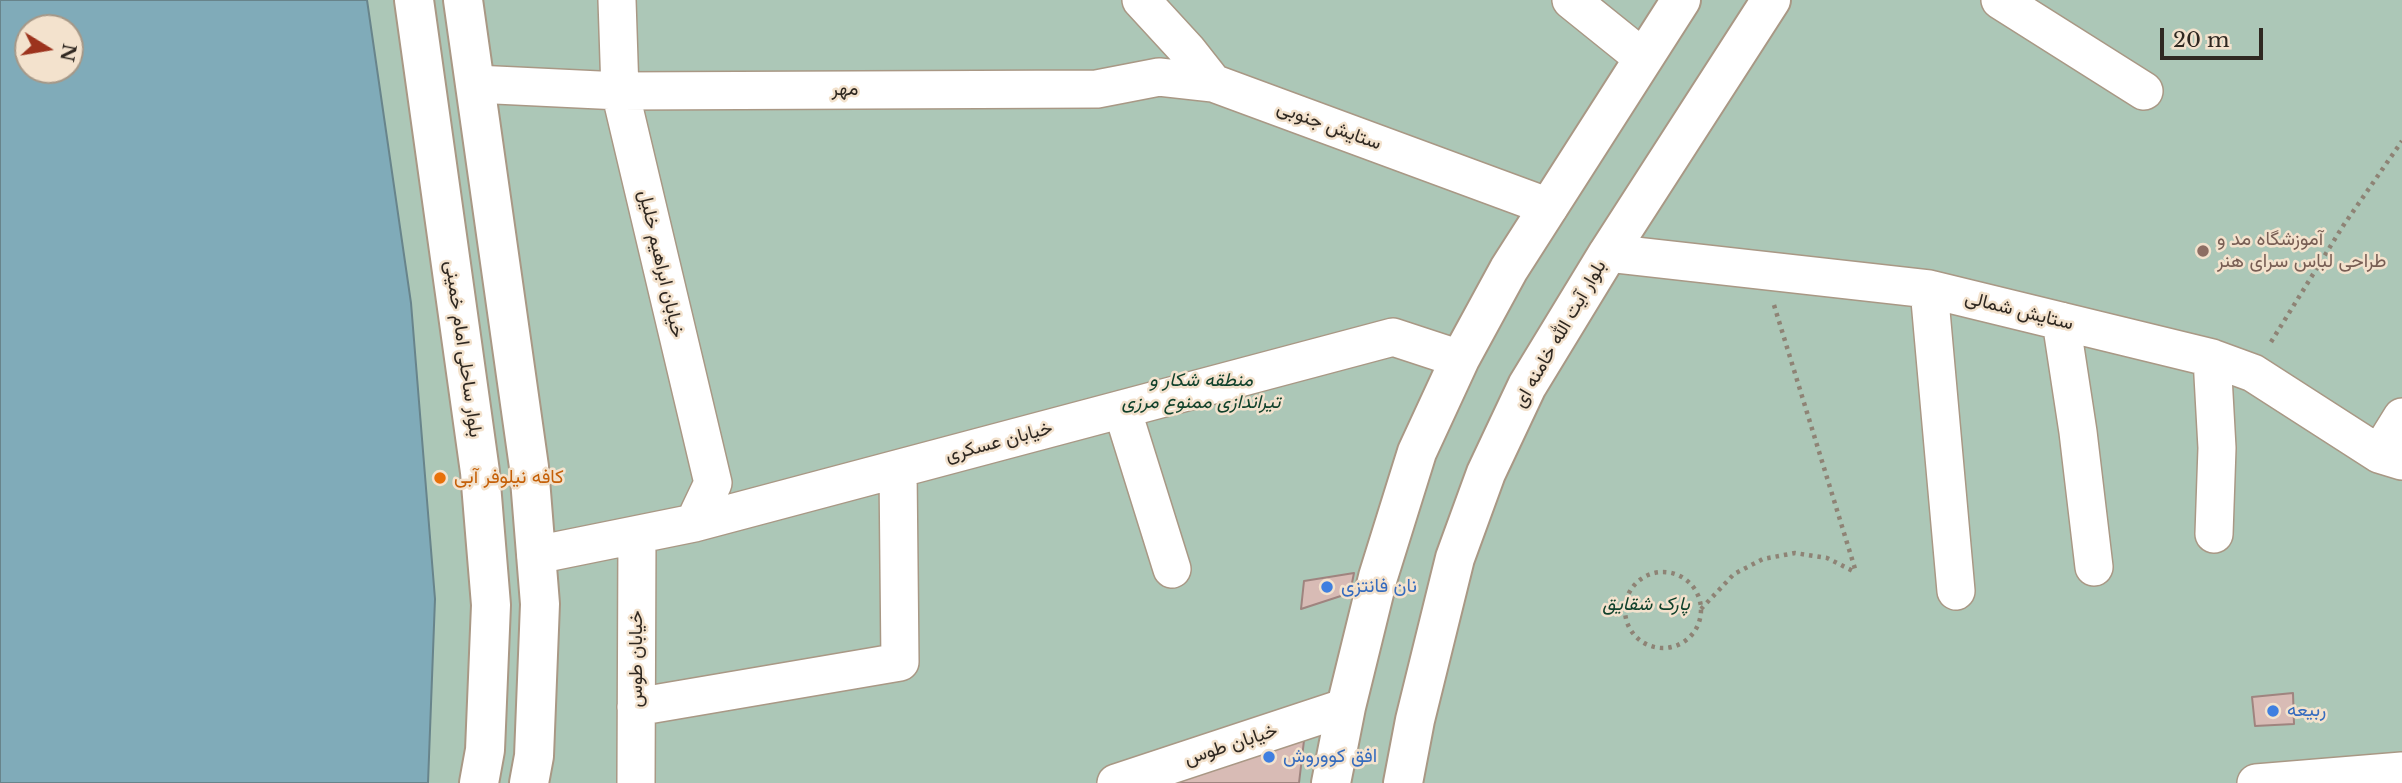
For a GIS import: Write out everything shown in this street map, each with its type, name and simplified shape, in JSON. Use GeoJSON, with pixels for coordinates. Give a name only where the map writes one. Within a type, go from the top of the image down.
{"type":"FeatureCollection","features":[{"type":"Feature","properties":{"kind":"main road","name":"بلوار ساحلی امام خمینی"},"geometry":{"type":"LineString","coordinates":[[414,0],[481,486],[491,605],[485,750],[479,783]]}},
{"type":"Feature","properties":{"kind":"main road"},"geometry":{"type":"LineString","coordinates":[[463,0],[529,467],[540,604],[534,756],[529,783]]}},
{"type":"Feature","properties":{"kind":"main road"},"geometry":{"type":"LineString","coordinates":[[1331,783],[1346,707],[1378,577],[1417,452],[1460,359],[1509,269],[1681,0]]}},
{"type":"Feature","properties":{"kind":"main road","name":"بلوار آیت الله خامنه ای"},"geometry":{"type":"LineString","coordinates":[[1403,783],[1415,720],[1455,558],[1486,473],[1527,386],[1608,253],[1771,0]]}},
{"type":"Feature","properties":{"kind":"street","name":"خیابان ابراهیم خلیل"},"geometry":{"type":"LineString","coordinates":[[617,0],[620,91],[713,483],[694,523]]}},
{"type":"Feature","properties":{"kind":"street"},"geometry":{"type":"LineString","coordinates":[[1141,0],[1213,83]]}},
{"type":"Feature","properties":{"kind":"street"},"geometry":{"type":"LineString","coordinates":[[1571,0],[1643,58]]}},
{"type":"Feature","properties":{"kind":"street"},"geometry":{"type":"LineString","coordinates":[[2000,0],[2144,91]]}},
{"type":"Feature","properties":{"kind":"street","name":"مهر"},"geometry":{"type":"LineString","coordinates":[[475,84],[620,91],[1097,89],[1160,77],[1213,83]]}},
{"type":"Feature","properties":{"kind":"street","name":"ستایش جنوبی"},"geometry":{"type":"LineString","coordinates":[[1213,83],[1549,207]]}},
{"type":"Feature","properties":{"kind":"street","name":"ستایش شمالی"},"geometry":{"type":"LineString","coordinates":[[1608,253],[1929,289],[2212,358],[2252,373],[2391,458]]}},
{"type":"Feature","properties":{"kind":"street"},"geometry":{"type":"LineString","coordinates":[[1929,289],[1956,591]]}},
{"type":"Feature","properties":{"kind":"street"},"geometry":{"type":"LineString","coordinates":[[2061,321],[2094,567]]}},
{"type":"Feature","properties":{"kind":"street","name":"خیابان عسکری"},"geometry":{"type":"LineString","coordinates":[[536,555],[694,523],[1393,337],[1460,359]]}},
{"type":"Feature","properties":{"kind":"street"},"geometry":{"type":"LineString","coordinates":[[2212,358],[2217,448],[2214,534]]}},
{"type":"Feature","properties":{"kind":"street"},"geometry":{"type":"LineString","coordinates":[[1122,409],[1172,569]]}},
{"type":"Feature","properties":{"kind":"street"},"geometry":{"type":"LineString","coordinates":[[2391,458],[2402,417]]}},
{"type":"Feature","properties":{"kind":"street"},"geometry":{"type":"LineString","coordinates":[[636,707],[900,662],[898,469]]}},
{"type":"Feature","properties":{"kind":"street","name":"خیابان طوس"},"geometry":{"type":"LineString","coordinates":[[636,783],[637,535]]}},
{"type":"Feature","properties":{"kind":"street","name":"خیابان طوس"},"geometry":{"type":"LineString","coordinates":[[1116,783],[1346,707]]}},
{"type":"Feature","properties":{"kind":"street"},"geometry":{"type":"LineString","coordinates":[[2264,783],[2402,771]]}},
{"type":"Feature","properties":{"kind":"path"},"geometry":{"type":"LineString","coordinates":[[2252,373],[2343,226],[2402,141]]}},
{"type":"Feature","properties":{"kind":"path"},"geometry":{"type":"LineString","coordinates":[[1701,609],[1699,597],[1683,578],[1672,573],[1659,572],[1636,583],[1625,605],[1630,629],[1638,639],[1649,646],[1674,647],[1694,633],[1701,609],[1734,574],[1763,559],[1795,553],[1827,558],[1856,572],[1763,270]]}},
{"type":"Feature","properties":{"kind":"green space","name":"منطقه شکار و تیراندازی ممنوع مرزی"},"geometry":{"type":"Polygon","coordinates":[[[0,0],[2402,0],[2402,783],[0,783],[0,0]]]}},
{"type":"Feature","properties":{"kind":"water"},"geometry":{"type":"Polygon","coordinates":[[[0,0],[367,0],[411,303],[435,599],[428,783],[0,783],[0,0]]]}},
{"type":"Feature","properties":{"kind":"building","name":"نان فانتزی"},"geometry":{"type":"Polygon","coordinates":[[[1354,573],[1350,593],[1301,609],[1304,581],[1354,573]]]}},
{"type":"Feature","properties":{"kind":"building","name":"ربیعه"},"geometry":{"type":"Polygon","coordinates":[[[2293,693],[2294,724],[2255,726],[2252,697],[2293,693]]]}},
{"type":"Feature","properties":{"kind":"building","name":"افق کووروش"},"geometry":{"type":"Polygon","coordinates":[[[1305,732],[1299,783],[1166,783],[1305,732]]]}},
{"type":"Feature","properties":{"kind":"place","name":"آموزشگاه مد و طراحی لباس سرای هنر"},"geometry":{"type":"Point","coordinates":[2203,251]}},
{"type":"Feature","properties":{"kind":"place","name":"کافه نیلوفر آبی"},"geometry":{"type":"Point","coordinates":[440,478]}},
{"type":"Feature","properties":{"kind":"place","name":"نان فانتزی"},"geometry":{"type":"Point","coordinates":[1327,587]}},
{"type":"Feature","properties":{"kind":"place","name":"ربیعه"},"geometry":{"type":"Point","coordinates":[2273,711]}},
{"type":"Feature","properties":{"kind":"place","name":"افق کووروش"},"geometry":{"type":"Point","coordinates":[1269,757]}},
{"type":"Feature","properties":{"kind":"park label","name":"پارک شقایق"},"geometry":{"type":"Point","coordinates":[1646,605]}}]}
